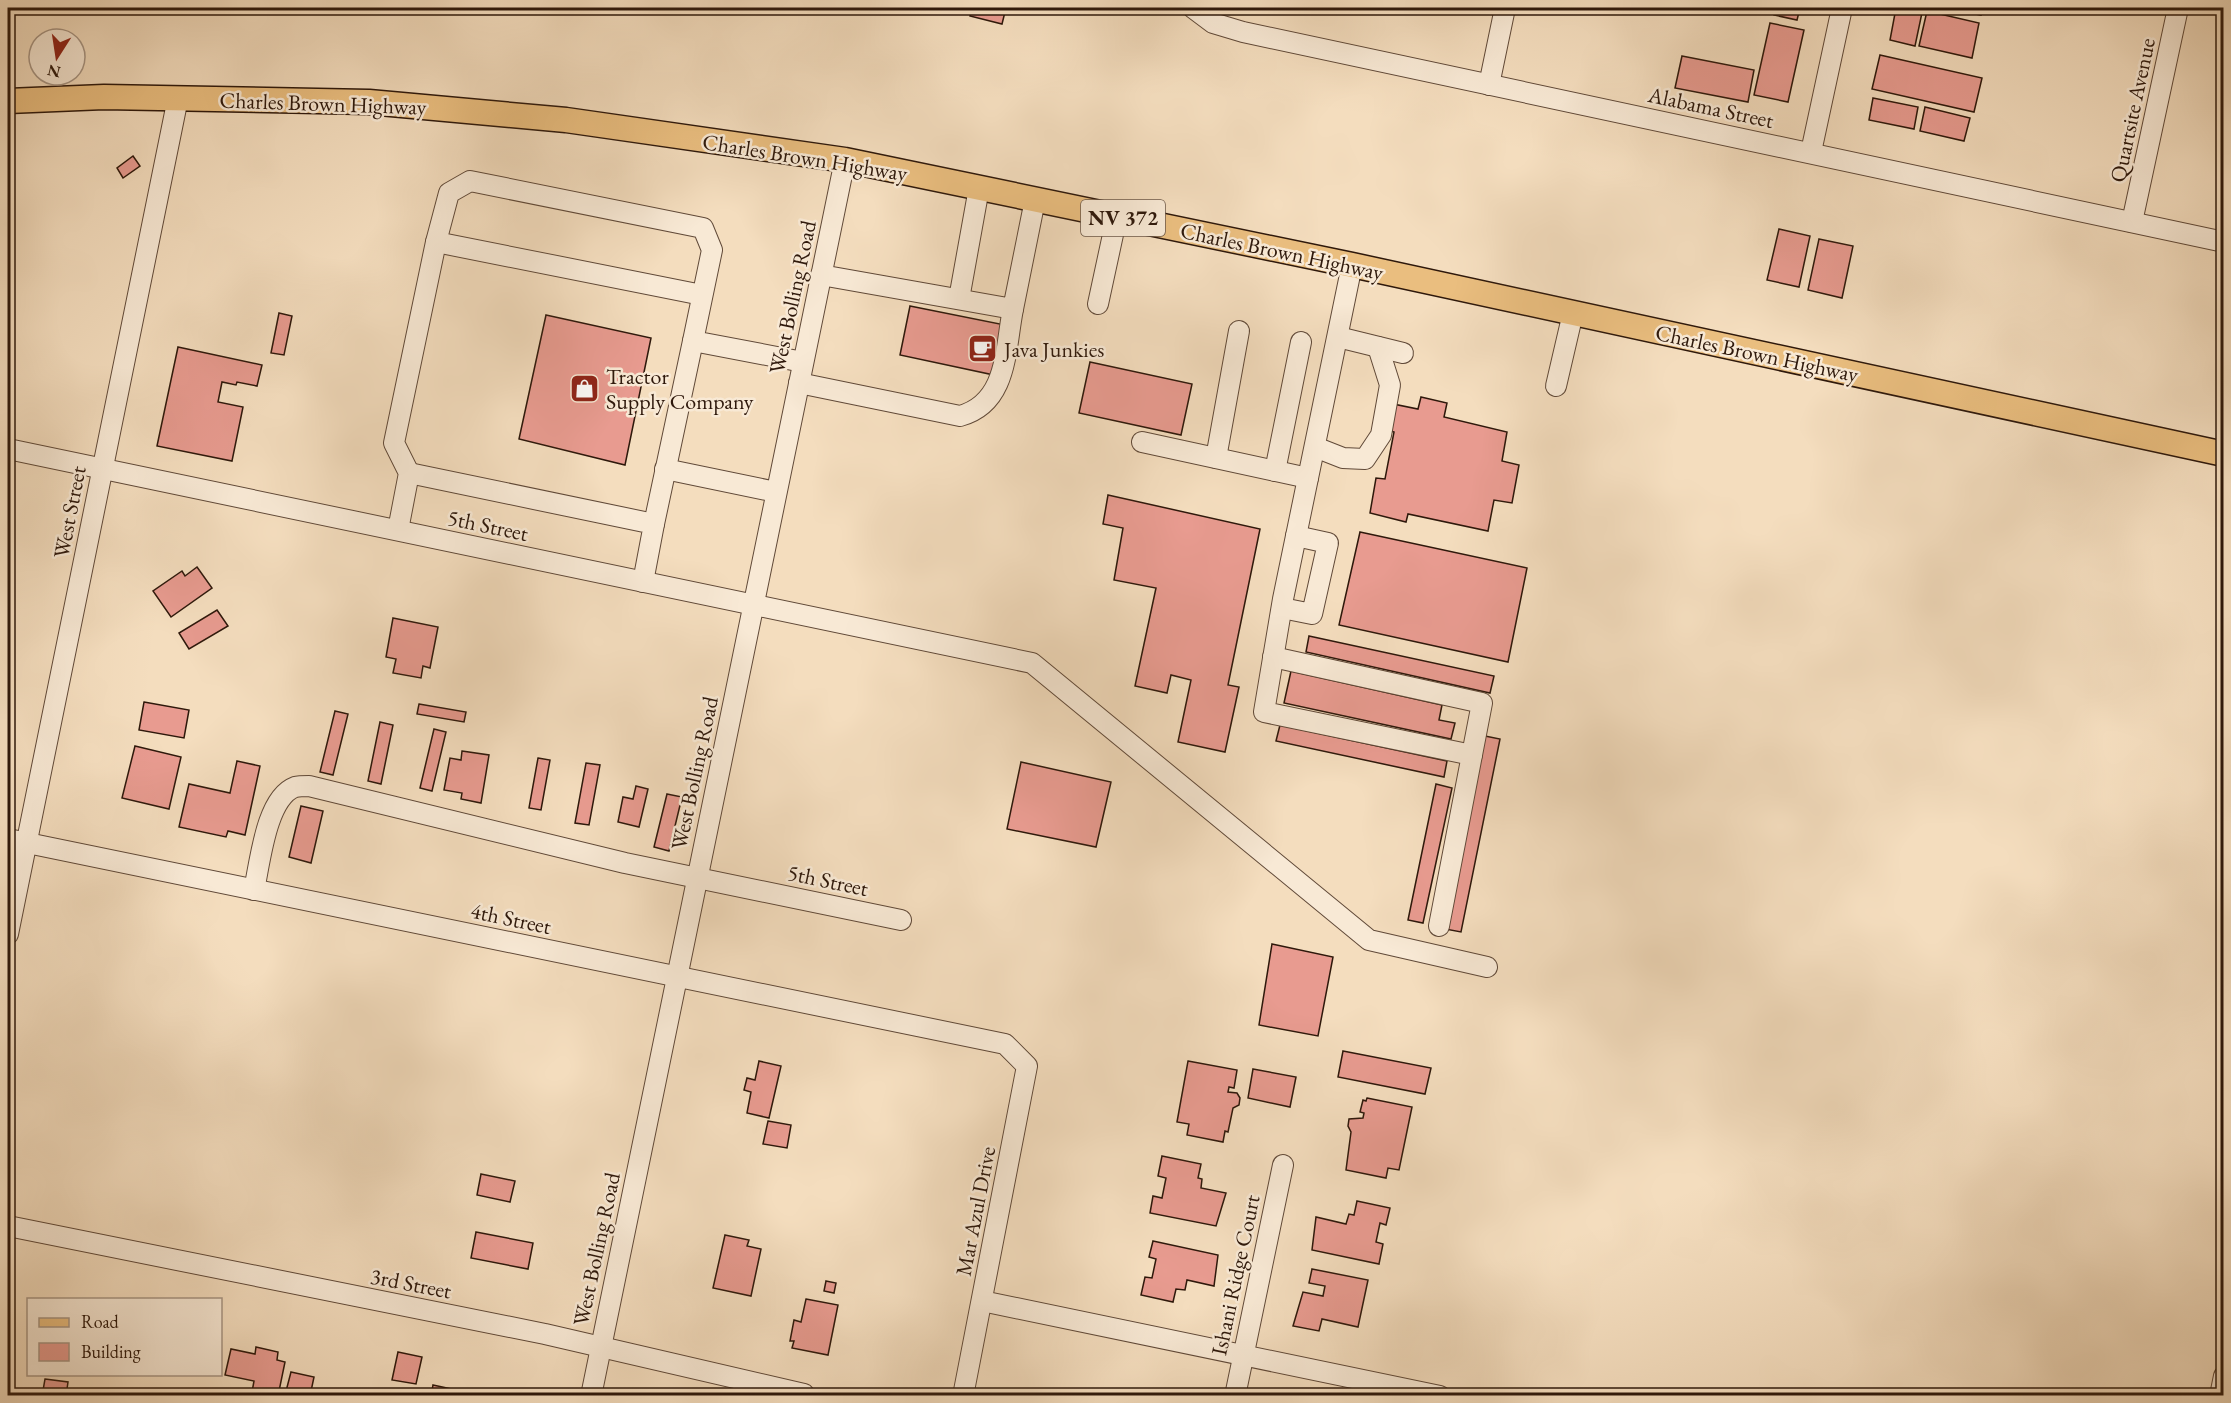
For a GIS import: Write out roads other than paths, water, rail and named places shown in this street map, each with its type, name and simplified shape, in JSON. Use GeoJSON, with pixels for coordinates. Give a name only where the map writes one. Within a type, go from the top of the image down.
{"type":"FeatureCollection","features":[{"type":"Feature","properties":{"kind":"main road","name":"Charles Brown Highway"},"geometry":{"type":"LineString","coordinates":[[8,101],[104,97],[369,102],[566,120],[845,160],[1352,265],[2223,454]]}},
{"type":"Feature","properties":{"kind":"street","name":"Alabama Street"},"geometry":{"type":"LineString","coordinates":[[1193,8],[1213,23],[1243,32],[2223,242]]}},
{"type":"Feature","properties":{"kind":"street"},"geometry":{"type":"LineString","coordinates":[[1489,85],[1505,8]]}},
{"type":"Feature","properties":{"kind":"street"},"geometry":{"type":"LineString","coordinates":[[1811,152],[1842,8]]}},
{"type":"Feature","properties":{"kind":"street","name":"Quartsite Avenue"},"geometry":{"type":"LineString","coordinates":[[2132,222],[2178,8]]}},
{"type":"Feature","properties":{"kind":"street","name":"West Street"},"geometry":{"type":"LineString","coordinates":[[8,934],[17,841],[102,469],[178,98]]}},
{"type":"Feature","properties":{"kind":"street","name":"West Bolling Road"},"geometry":{"type":"LineString","coordinates":[[591,1395],[845,160]]}},
{"type":"Feature","properties":{"kind":"street"},"geometry":{"type":"LineString","coordinates":[[398,530],[409,473],[394,443],[436,242],[449,193],[470,181],[703,228],[712,250],[643,582]]}},
{"type":"Feature","properties":{"kind":"street"},"geometry":{"type":"LineString","coordinates":[[959,299],[979,188]]}},
{"type":"Feature","properties":{"kind":"street"},"geometry":{"type":"LineString","coordinates":[[799,383],[960,416],[981,408],[995,391],[1035,200]]}},
{"type":"Feature","properties":{"kind":"street"},"geometry":{"type":"LineString","coordinates":[[1098,304],[1117,216]]}},
{"type":"Feature","properties":{"kind":"street"},"geometry":{"type":"LineString","coordinates":[[436,242],[702,295]]}},
{"type":"Feature","properties":{"kind":"street"},"geometry":{"type":"LineString","coordinates":[[1352,265],[1296,536],[1264,712],[1472,755]]}},
{"type":"Feature","properties":{"kind":"street"},"geometry":{"type":"LineString","coordinates":[[821,274],[1013,309]]}},
{"type":"Feature","properties":{"kind":"street"},"geometry":{"type":"LineString","coordinates":[[1556,386],[1573,313]]}},
{"type":"Feature","properties":{"kind":"street"},"geometry":{"type":"LineString","coordinates":[[1216,458],[1239,331]]}},
{"type":"Feature","properties":{"kind":"street"},"geometry":{"type":"LineString","coordinates":[[1338,337],[1403,353]]}},
{"type":"Feature","properties":{"kind":"street"},"geometry":{"type":"LineString","coordinates":[[693,341],[803,363]]}},
{"type":"Feature","properties":{"kind":"street"},"geometry":{"type":"LineString","coordinates":[[1275,471],[1300,342]]}},
{"type":"Feature","properties":{"kind":"street"},"geometry":{"type":"LineString","coordinates":[[1315,447],[1343,458],[1365,459],[1382,435],[1390,385],[1378,346]]}},
{"type":"Feature","properties":{"kind":"street"},"geometry":{"type":"LineString","coordinates":[[1142,442],[1308,478]]}},
{"type":"Feature","properties":{"kind":"street","name":"5th Street"},"geometry":{"type":"LineString","coordinates":[[8,449],[1032,663],[1369,940],[1487,967]]}},
{"type":"Feature","properties":{"kind":"street"},"geometry":{"type":"LineString","coordinates":[[665,469],[777,492]]}},
{"type":"Feature","properties":{"kind":"street"},"geometry":{"type":"LineString","coordinates":[[409,473],[654,524]]}},
{"type":"Feature","properties":{"kind":"street"},"geometry":{"type":"LineString","coordinates":[[1282,608],[1312,614],[1328,543],[1296,536]]}},
{"type":"Feature","properties":{"kind":"street"},"geometry":{"type":"LineString","coordinates":[[1273,657],[1482,703],[1439,926]]}},
{"type":"Feature","properties":{"kind":"street","name":"5th Street"},"geometry":{"type":"LineString","coordinates":[[254,890],[270,818],[281,797],[295,787],[309,786],[625,863],[697,876],[901,920]]}},
{"type":"Feature","properties":{"kind":"street","name":"4th Street"},"geometry":{"type":"LineString","coordinates":[[17,841],[1005,1044]]}},
{"type":"Feature","properties":{"kind":"street","name":"Mar Azul Drive"},"geometry":{"type":"LineString","coordinates":[[963,1395],[1027,1066],[1005,1044]]}},
{"type":"Feature","properties":{"kind":"street","name":"Ishani Ridge Court"},"geometry":{"type":"LineString","coordinates":[[1235,1395],[1283,1165]]}},
{"type":"Feature","properties":{"kind":"street","name":"3rd Street"},"geometry":{"type":"LineString","coordinates":[[8,1226],[544,1334],[804,1394]]}},
{"type":"Feature","properties":{"kind":"street"},"geometry":{"type":"LineString","coordinates":[[982,1301],[1440,1395]]}},
{"type":"Feature","properties":{"kind":"street"},"geometry":{"type":"LineString","coordinates":[[2220,1395],[2223,1376]]}},
{"type":"Feature","properties":{"kind":"place","name":"Java Junkies"},"geometry":{"type":"Point","coordinates":[983,349]}},
{"type":"Feature","properties":{"kind":"place","name":"Tractor Supply Company"},"geometry":{"type":"Point","coordinates":[585,389]}}]}
